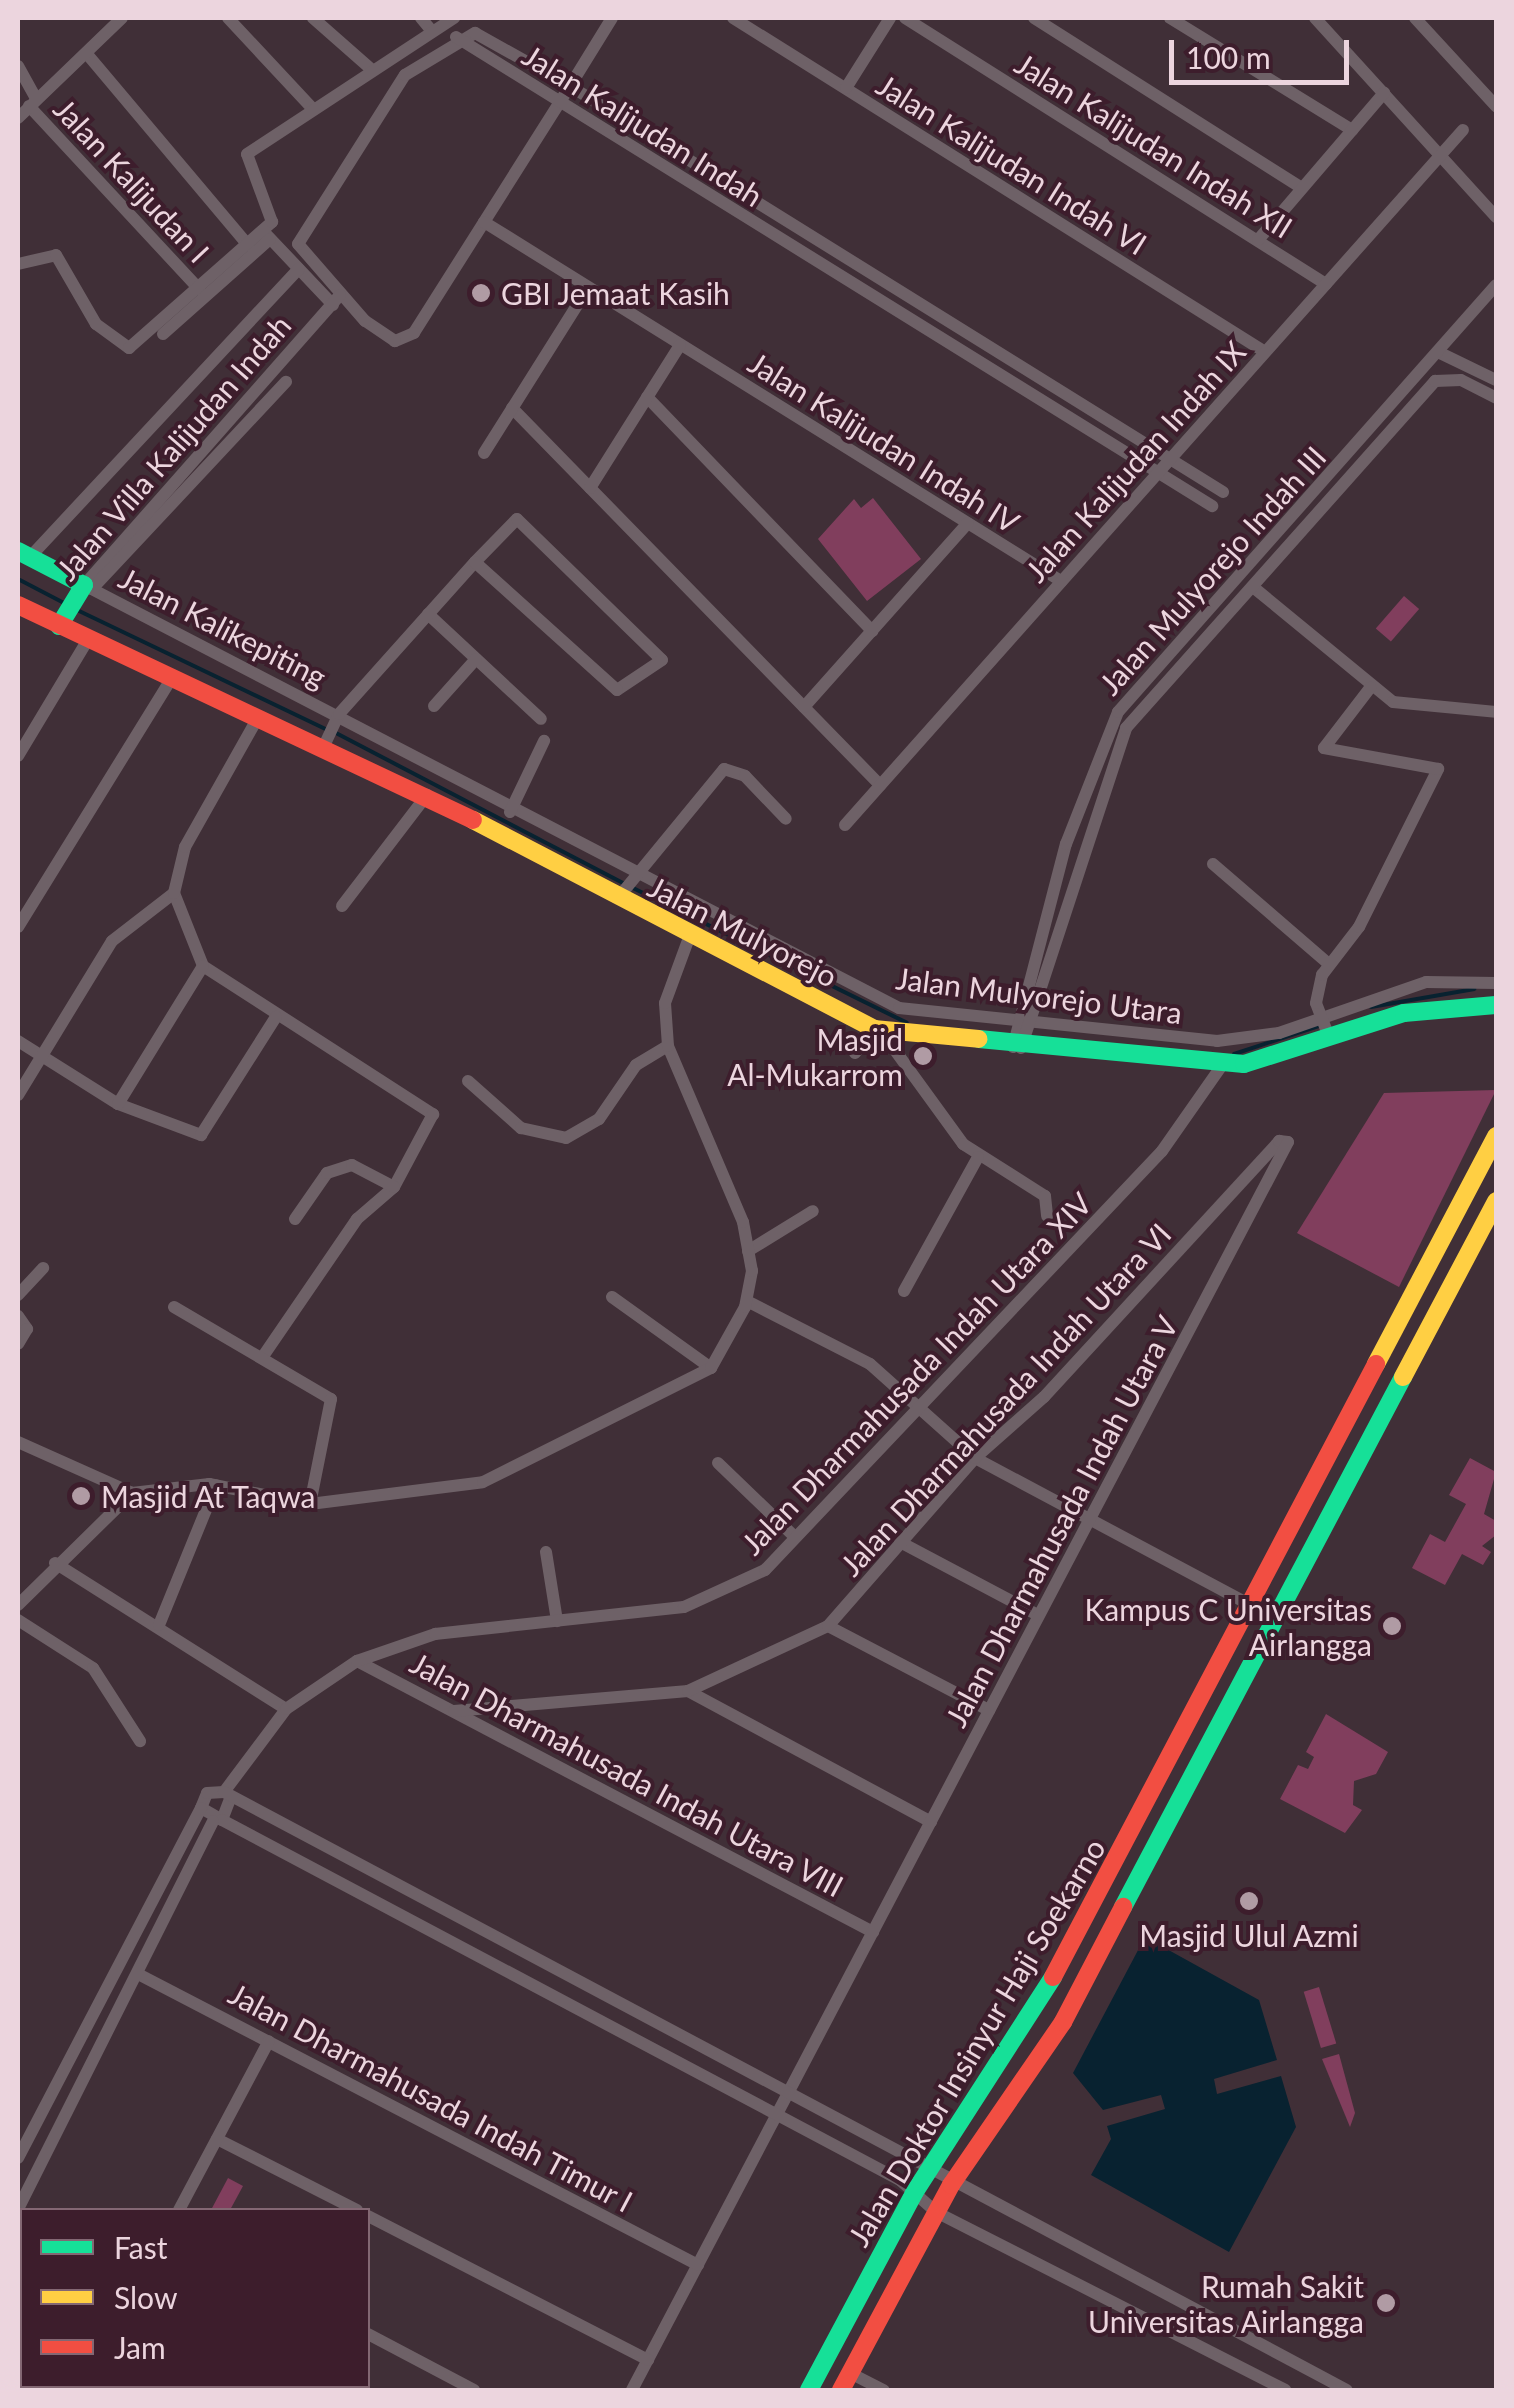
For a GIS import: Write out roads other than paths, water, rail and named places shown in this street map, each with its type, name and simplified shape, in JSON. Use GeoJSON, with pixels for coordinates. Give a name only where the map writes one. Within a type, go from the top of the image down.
{"type":"FeatureCollection","features":[{"type":"Feature","properties":{"kind":"main road"},"geometry":{"type":"LineString","coordinates":[[24,554],[85,589]]}},
{"type":"Feature","properties":{"kind":"main road","name":"Jalan Villa Kalijudan Indah"},"geometry":{"type":"LineString","coordinates":[[64,618],[85,589]]}},
{"type":"Feature","properties":{"kind":"main road","name":"Jalan Mulyorejo"},"geometry":{"type":"LineString","coordinates":[[18,605],[64,618],[86,641],[254,724],[326,741],[427,796],[500,817],[620,895],[701,928],[799,976],[877,1030],[1223,1064],[1401,1001],[1496,1006]]}},
{"type":"Feature","properties":{"kind":"main road","name":"Jalan Doktor Insinyur Haji Soekarno"},"geometry":{"type":"LineString","coordinates":[[809,2390],[914,2193],[1036,2008],[1252,1606],[1496,1136]]}},
{"type":"Feature","properties":{"kind":"main road","name":"Jalan Doktor Insinyur Haji Soekarno"},"geometry":{"type":"LineString","coordinates":[[846,2382],[951,2185],[1063,2022],[1496,1202]]}},
{"type":"Feature","properties":{"kind":"street"},"geometry":{"type":"LineString","coordinates":[[18,118],[122,18]]}},
{"type":"Feature","properties":{"kind":"street"},"geometry":{"type":"LineString","coordinates":[[228,18],[312,108]]}},
{"type":"Feature","properties":{"kind":"street"},"geometry":{"type":"LineString","coordinates":[[313,18],[370,68]]}},
{"type":"Feature","properties":{"kind":"street"},"geometry":{"type":"LineString","coordinates":[[421,18],[432,31]]}},
{"type":"Feature","properties":{"kind":"street"},"geometry":{"type":"LineString","coordinates":[[163,334],[267,235],[273,212],[244,160],[370,68],[454,18]]}},
{"type":"Feature","properties":{"kind":"street"},"geometry":{"type":"LineString","coordinates":[[267,235],[298,269],[338,302],[386,336],[406,342],[612,18]]}},
{"type":"Feature","properties":{"kind":"street","name":"Jalan Kalijudan Indah VI"},"geometry":{"type":"LineString","coordinates":[[733,18],[1265,352]]}},
{"type":"Feature","properties":{"kind":"street"},"geometry":{"type":"LineString","coordinates":[[846,88],[890,18]]}},
{"type":"Feature","properties":{"kind":"street","name":"Jalan Kalijudan Indah XII"},"geometry":{"type":"LineString","coordinates":[[905,18],[1326,284]]}},
{"type":"Feature","properties":{"kind":"street"},"geometry":{"type":"LineString","coordinates":[[1034,18],[1302,188]]}},
{"type":"Feature","properties":{"kind":"street"},"geometry":{"type":"LineString","coordinates":[[1170,18],[1352,130]]}},
{"type":"Feature","properties":{"kind":"street"},"geometry":{"type":"LineString","coordinates":[[1301,18],[1334,38]]}},
{"type":"Feature","properties":{"kind":"street"},"geometry":{"type":"LineString","coordinates":[[1316,18],[1496,217]]}},
{"type":"Feature","properties":{"kind":"street"},"geometry":{"type":"LineString","coordinates":[[1416,18],[1496,106]]}},
{"type":"Feature","properties":{"kind":"street"},"geometry":{"type":"LineString","coordinates":[[338,302],[324,278],[298,248],[304,230],[404,75],[456,38]]}},
{"type":"Feature","properties":{"kind":"street","name":"Jalan Kalijudan Indah"},"geometry":{"type":"LineString","coordinates":[[456,38],[496,40],[1223,492]]}},
{"type":"Feature","properties":{"kind":"street","name":"Jalan Kalijudan Indah"},"geometry":{"type":"LineString","coordinates":[[456,38],[1212,506]]}},
{"type":"Feature","properties":{"kind":"street"},"geometry":{"type":"LineString","coordinates":[[87,54],[248,245]]}},
{"type":"Feature","properties":{"kind":"street","name":"Jalan Kalijudan I"},"geometry":{"type":"LineString","coordinates":[[18,66],[33,102],[200,289]]}},
{"type":"Feature","properties":{"kind":"street"},"geometry":{"type":"LineString","coordinates":[[1258,240],[1384,93]]}},
{"type":"Feature","properties":{"kind":"street","name":"Jalan Kalijudan Indah IX"},"geometry":{"type":"LineString","coordinates":[[844,824],[1463,130]]}},
{"type":"Feature","properties":{"kind":"street","name":"Jalan Kalijudan Indah IV"},"geometry":{"type":"LineString","coordinates":[[484,222],[1061,581]]}},
{"type":"Feature","properties":{"kind":"street"},"geometry":{"type":"LineString","coordinates":[[18,264],[56,255],[96,324],[124,350],[248,245],[267,235]]}},
{"type":"Feature","properties":{"kind":"street"},"geometry":{"type":"LineString","coordinates":[[24,554],[298,269]]}},
{"type":"Feature","properties":{"kind":"street","name":"Jalan Mulyorejo Indah III"},"geometry":{"type":"LineString","coordinates":[[1018,1044],[1066,844],[1118,712],[1496,286]]}},
{"type":"Feature","properties":{"kind":"street"},"geometry":{"type":"LineString","coordinates":[[484,453],[588,288]]}},
{"type":"Feature","properties":{"kind":"street","name":"Jalan Villa Kalijudan Indah"},"geometry":{"type":"LineString","coordinates":[[85,589],[338,302]]}},
{"type":"Feature","properties":{"kind":"street"},"geometry":{"type":"LineString","coordinates":[[590,488],[680,345]]}},
{"type":"Feature","properties":{"kind":"street"},"geometry":{"type":"LineString","coordinates":[[1438,352],[1495,390]]}},
{"type":"Feature","properties":{"kind":"street"},"geometry":{"type":"LineString","coordinates":[[1021,1022],[1126,728],[1434,381],[1447,376],[1495,390]]}},
{"type":"Feature","properties":{"kind":"street","name":"Jalan Villa Kalijudan Indah"},"geometry":{"type":"LineString","coordinates":[[85,589],[286,382]]}},
{"type":"Feature","properties":{"kind":"street"},"geometry":{"type":"LineString","coordinates":[[647,398],[872,630]]}},
{"type":"Feature","properties":{"kind":"street"},"geometry":{"type":"LineString","coordinates":[[512,408],[880,785]]}},
{"type":"Feature","properties":{"kind":"street"},"geometry":{"type":"LineString","coordinates":[[326,741],[337,716],[475,562],[519,519],[662,660],[618,690],[475,562]]}},
{"type":"Feature","properties":{"kind":"street"},"geometry":{"type":"LineString","coordinates":[[804,707],[968,523]]}},
{"type":"Feature","properties":{"kind":"street"},"geometry":{"type":"LineString","coordinates":[[1253,587],[1370,688],[1410,708],[1496,712]]}},
{"type":"Feature","properties":{"kind":"street","name":"Jalan Kalikepiting"},"geometry":{"type":"LineString","coordinates":[[85,589],[337,716]]}},
{"type":"Feature","properties":{"kind":"street"},"geometry":{"type":"LineString","coordinates":[[428,614],[540,719]]}},
{"type":"Feature","properties":{"kind":"street"},"geometry":{"type":"LineString","coordinates":[[18,756],[86,641]]}},
{"type":"Feature","properties":{"kind":"street"},"geometry":{"type":"LineString","coordinates":[[434,706],[476,659]]}},
{"type":"Feature","properties":{"kind":"street"},"geometry":{"type":"LineString","coordinates":[[18,927],[170,681]]}},
{"type":"Feature","properties":{"kind":"street"},"geometry":{"type":"LineString","coordinates":[[1325,1027],[1316,991],[1330,964],[1360,926],[1438,769],[1324,748],[1370,688]]}},
{"type":"Feature","properties":{"kind":"street","name":"Jalan Mulyorejo Utara"},"geometry":{"type":"LineString","coordinates":[[337,716],[500,817],[631,877],[701,928],[799,976],[899,1008],[1217,1041],[1325,1027]]}},
{"type":"Feature","properties":{"kind":"street"},"geometry":{"type":"LineString","coordinates":[[254,724],[185,847],[174,893],[203,966],[276,1017],[426,1104],[428,1129],[394,1187],[357,1219],[262,1358]]}},
{"type":"Feature","properties":{"kind":"street"},"geometry":{"type":"LineString","coordinates":[[500,817],[544,742]]}},
{"type":"Feature","properties":{"kind":"street"},"geometry":{"type":"LineString","coordinates":[[620,895],[724,768],[745,776],[786,820]]}},
{"type":"Feature","properties":{"kind":"street"},"geometry":{"type":"LineString","coordinates":[[342,906],[427,796]]}},
{"type":"Feature","properties":{"kind":"street"},"geometry":{"type":"LineString","coordinates":[[1066,844],[1084,849]]}},
{"type":"Feature","properties":{"kind":"street"},"geometry":{"type":"LineString","coordinates":[[1213,864],[1330,964]]}},
{"type":"Feature","properties":{"kind":"street"},"geometry":{"type":"LineString","coordinates":[[18,1095],[112,940],[174,893]]}},
{"type":"Feature","properties":{"kind":"street"},"geometry":{"type":"LineString","coordinates":[[18,1442],[132,1493],[216,1486],[310,1504],[484,1482],[712,1368],[747,1301],[748,1252],[668,1046],[665,1003],[701,928]]}},
{"type":"Feature","properties":{"kind":"street"},"geometry":{"type":"LineString","coordinates":[[118,1104],[203,966]]}},
{"type":"Feature","properties":{"kind":"street"},"geometry":{"type":"LineString","coordinates":[[1401,1001],[1496,983]]}},
{"type":"Feature","properties":{"kind":"street"},"geometry":{"type":"LineString","coordinates":[[18,1042],[118,1104],[201,1135],[276,1017]]}},
{"type":"Feature","properties":{"kind":"street"},"geometry":{"type":"LineString","coordinates":[[855,1053],[877,1030],[978,1157],[1045,1196],[1048,1216]]}},
{"type":"Feature","properties":{"kind":"street"},"geometry":{"type":"LineString","coordinates":[[468,1081],[522,1128],[566,1138],[600,1119],[636,1064],[668,1046]]}},
{"type":"Feature","properties":{"kind":"street","name":"Jalan Dharmahusada Indah Utara XIV"},"geometry":{"type":"LineString","coordinates":[[227,1795],[286,1709],[357,1662],[435,1634],[684,1607],[751,1580],[913,1408],[998,1330],[1162,1151],[1223,1064]]}},
{"type":"Feature","properties":{"kind":"street","name":"Jalan Dharmahusada Indah Utara VI"},"geometry":{"type":"LineString","coordinates":[[454,1711],[688,1691],[828,1626],[975,1458],[1044,1397],[1279,1141]]}},
{"type":"Feature","properties":{"kind":"street","name":"Jalan Dharmahusada Indah Utara V"},"geometry":{"type":"LineString","coordinates":[[632,2390],[1288,1146],[1279,1141]]}},
{"type":"Feature","properties":{"kind":"street"},"geometry":{"type":"LineString","coordinates":[[904,1291],[978,1157]]}},
{"type":"Feature","properties":{"kind":"street"},"geometry":{"type":"LineString","coordinates":[[295,1219],[327,1173],[352,1165],[394,1187]]}},
{"type":"Feature","properties":{"kind":"street"},"geometry":{"type":"LineString","coordinates":[[748,1252],[812,1211]]}},
{"type":"Feature","properties":{"kind":"street"},"geometry":{"type":"LineString","coordinates":[[18,1296],[42,1268]]}},
{"type":"Feature","properties":{"kind":"street"},"geometry":{"type":"LineString","coordinates":[[612,1297],[712,1368]]}},
{"type":"Feature","properties":{"kind":"street"},"geometry":{"type":"LineString","coordinates":[[747,1301],[847,1348],[975,1458],[1252,1606]]}},
{"type":"Feature","properties":{"kind":"street"},"geometry":{"type":"LineString","coordinates":[[174,1307],[331,1399],[310,1504]]}},
{"type":"Feature","properties":{"kind":"street"},"geometry":{"type":"LineString","coordinates":[[18,1316],[27,1329],[18,1344]]}},
{"type":"Feature","properties":{"kind":"street"},"geometry":{"type":"LineString","coordinates":[[718,1464],[795,1537]]}},
{"type":"Feature","properties":{"kind":"street"},"geometry":{"type":"LineString","coordinates":[[159,1625],[216,1486]]}},
{"type":"Feature","properties":{"kind":"street"},"geometry":{"type":"LineString","coordinates":[[18,1605],[55,1563],[132,1493]]}},
{"type":"Feature","properties":{"kind":"street"},"geometry":{"type":"LineString","coordinates":[[900,1542],[1038,1615]]}},
{"type":"Feature","properties":{"kind":"street"},"geometry":{"type":"LineString","coordinates":[[546,1552],[556,1620]]}},
{"type":"Feature","properties":{"kind":"street"},"geometry":{"type":"LineString","coordinates":[[55,1563],[159,1625],[286,1709]]}},
{"type":"Feature","properties":{"kind":"street"},"geometry":{"type":"LineString","coordinates":[[18,1620],[92,1668],[140,1741]]}},
{"type":"Feature","properties":{"kind":"street"},"geometry":{"type":"LineString","coordinates":[[828,1626],[989,1710]]}},
{"type":"Feature","properties":{"kind":"street","name":"Jalan Dharmahusada Indah Utara VIII"},"geometry":{"type":"LineString","coordinates":[[357,1662],[873,1932]]}},
{"type":"Feature","properties":{"kind":"street"},"geometry":{"type":"LineString","coordinates":[[688,1691],[931,1822]]}},
{"type":"Feature","properties":{"kind":"street"},"geometry":{"type":"LineString","coordinates":[[18,2153],[207,1793],[227,1795],[789,2089],[930,2168],[951,2185],[1347,2390]]}},
{"type":"Feature","properties":{"kind":"street"},"geometry":{"type":"LineString","coordinates":[[18,2210],[218,1820],[227,1795]]}},
{"type":"Feature","properties":{"kind":"street"},"geometry":{"type":"LineString","coordinates":[[201,1808],[776,2116],[914,2193],[936,2212],[1285,2390]]}},
{"type":"Feature","properties":{"kind":"street","name":"Jalan Dharmahusada Indah Timur I"},"geometry":{"type":"LineString","coordinates":[[140,1974],[698,2265]]}},
{"type":"Feature","properties":{"kind":"street"},"geometry":{"type":"LineString","coordinates":[[180,2208],[269,2041]]}},
{"type":"Feature","properties":{"kind":"street"},"geometry":{"type":"LineString","coordinates":[[217,2139],[352,2208]]}},
{"type":"Feature","properties":{"kind":"street"},"geometry":{"type":"LineString","coordinates":[[370,2217],[648,2360]]}},
{"type":"Feature","properties":{"kind":"street"},"geometry":{"type":"LineString","coordinates":[[370,2335],[474,2390]]}},
{"type":"Feature","properties":{"kind":"street"},"geometry":{"type":"LineString","coordinates":[[846,2382],[884,2390]]}},
{"type":"Feature","properties":{"kind":"water"},"geometry":{"type":"Polygon","coordinates":[[[1145,1937],[1259,2000],[1277,2060],[1214,2079],[1217,2094],[1281,2076],[1296,2127],[1229,2252],[1091,2175],[1111,2139],[1107,2126],[1165,2109],[1161,2095],[1103,2110],[1073,2073],[1145,1937]]]}},
{"type":"Feature","properties":{"kind":"waterway"},"geometry":{"type":"LineString","coordinates":[[18,579],[66,604]]}},
{"type":"Feature","properties":{"kind":"waterway"},"geometry":{"type":"LineString","coordinates":[[75,609],[328,730]]}},
{"type":"Feature","properties":{"kind":"waterway"},"geometry":{"type":"LineString","coordinates":[[336,733],[625,884]]}},
{"type":"Feature","properties":{"kind":"waterway"},"geometry":{"type":"LineString","coordinates":[[633,888],[907,1023]]}},
{"type":"Feature","properties":{"kind":"waterway"},"geometry":{"type":"LineString","coordinates":[[1371,1007],[1474,989]]}},
{"type":"Feature","properties":{"kind":"waterway"},"geometry":{"type":"LineString","coordinates":[[1234,1054],[1319,1026]]}},
{"type":"Feature","properties":{"kind":"place","name":"GBI Jemaat Kasih"},"geometry":{"type":"Point","coordinates":[481,293]}},
{"type":"Feature","properties":{"kind":"place","name":"Masjid Al-Mukarrom"},"geometry":{"type":"Point","coordinates":[923,1056]}},
{"type":"Feature","properties":{"kind":"place","name":"Masjid At Taqwa"},"geometry":{"type":"Point","coordinates":[81,1496]}},
{"type":"Feature","properties":{"kind":"place","name":"Kampus C Universitas Airlangga"},"geometry":{"type":"Point","coordinates":[1392,1626]}},
{"type":"Feature","properties":{"kind":"place","name":"Masjid Ulul Azmi"},"geometry":{"type":"Point","coordinates":[1249,1901]}},
{"type":"Feature","properties":{"kind":"place","name":"Rumah Sakit Universitas Airlangga"},"geometry":{"type":"Point","coordinates":[1386,2303]}}]}
